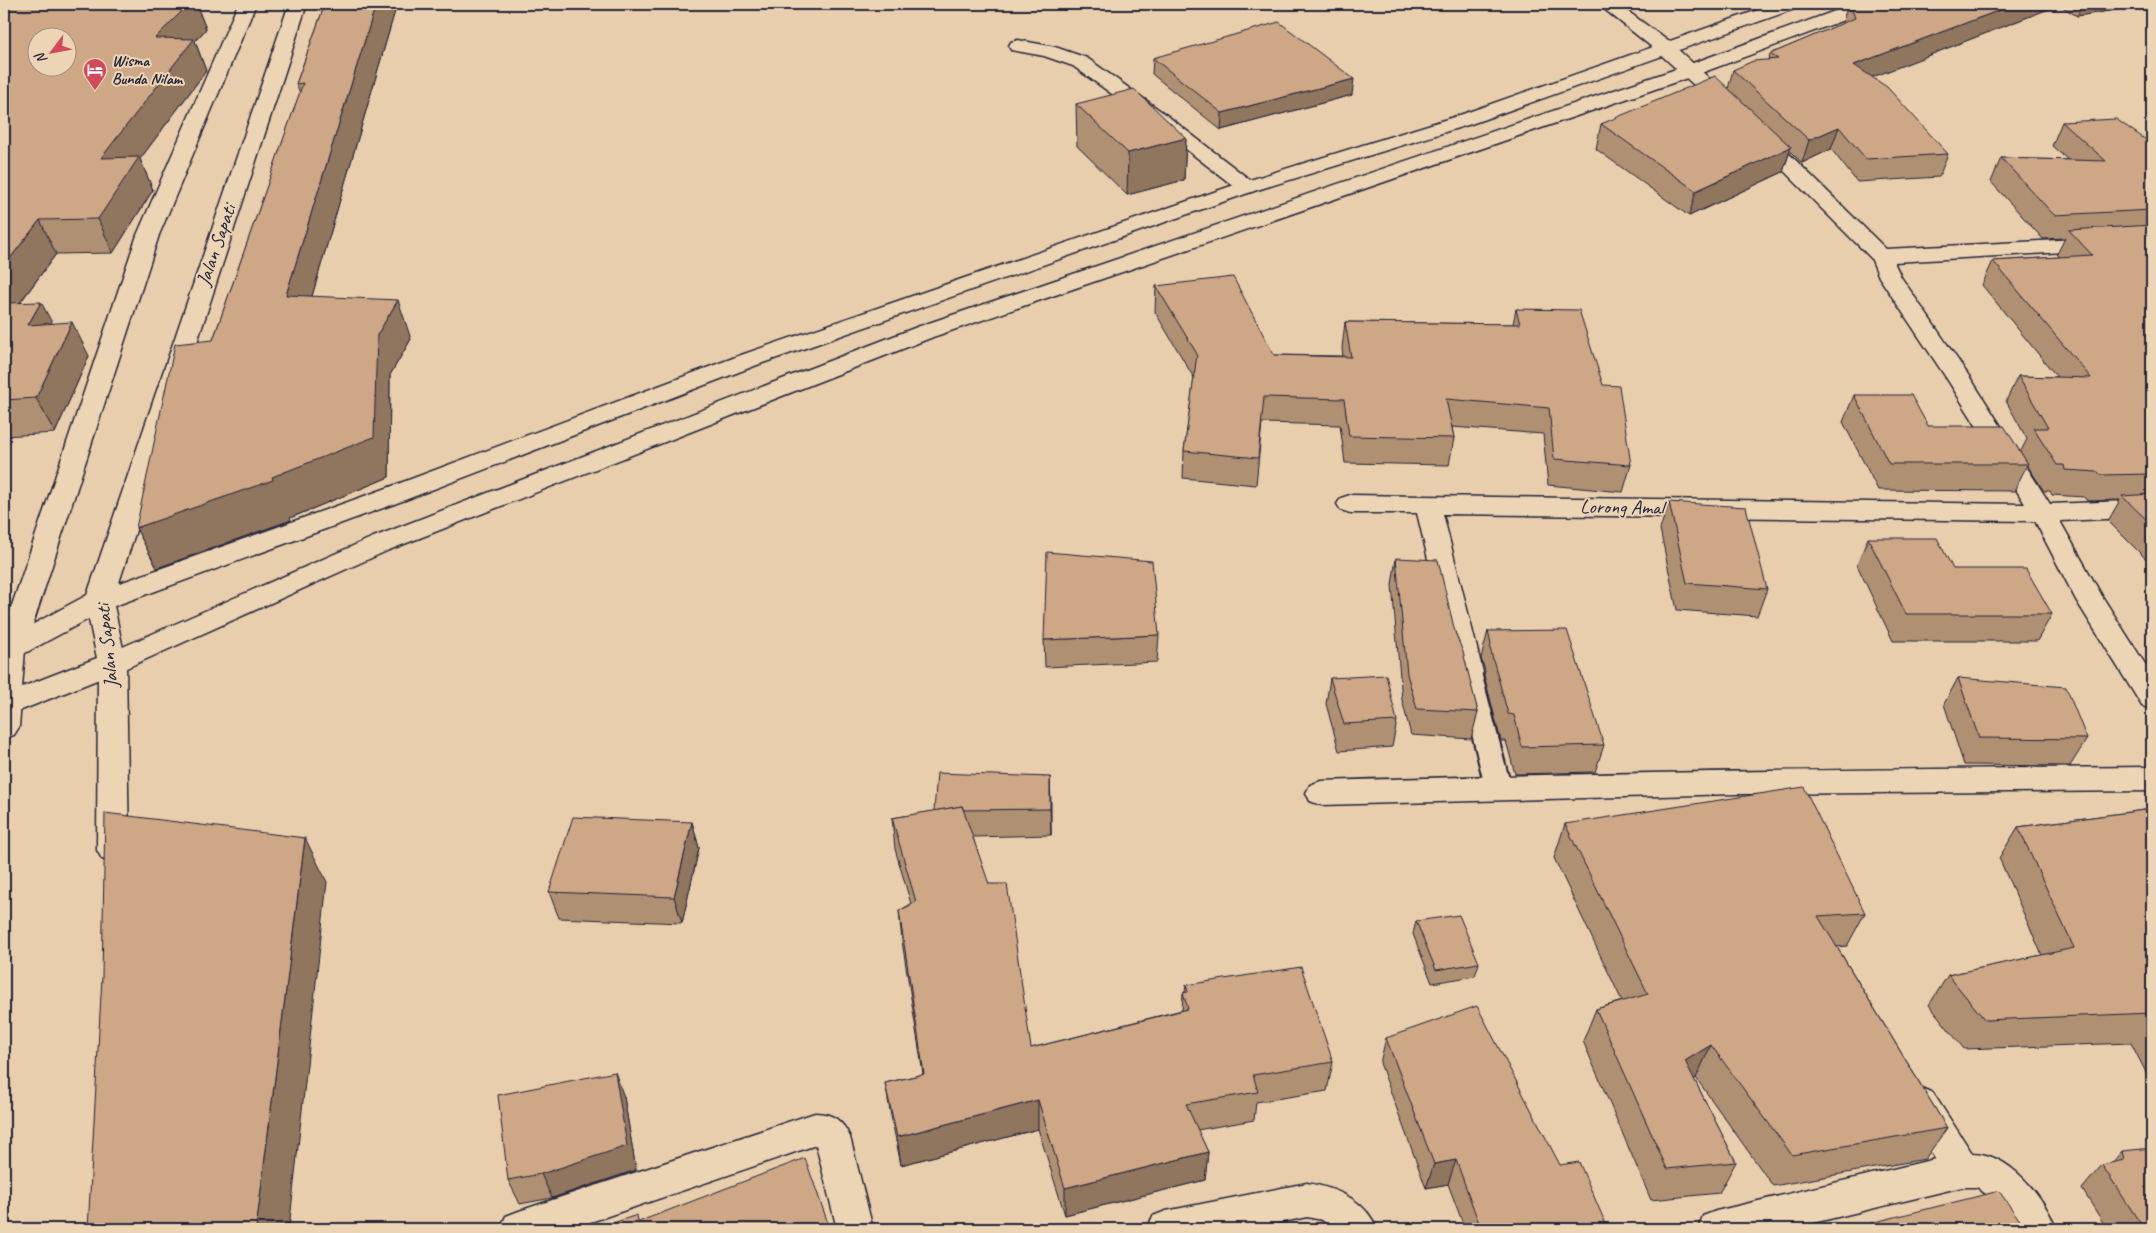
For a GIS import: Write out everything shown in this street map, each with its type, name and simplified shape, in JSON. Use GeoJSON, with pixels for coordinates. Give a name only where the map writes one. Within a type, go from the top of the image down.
{"type":"FeatureCollection","features":[{"type":"Feature","properties":{"kind":"street"},"geometry":{"type":"LineString","coordinates":[[247,4],[148,235],[7,651],[4,713],[380,544],[925,332],[1689,71],[1870,4]]}},
{"type":"Feature","properties":{"kind":"street","name":"Jalan Sapati"},"geometry":{"type":"LineString","coordinates":[[113,881],[112,664],[99,600],[298,4]]}},
{"type":"Feature","properties":{"kind":"street"},"geometry":{"type":"LineString","coordinates":[[1607,4],[1665,48],[1770,145],[1881,256],[1890,277],[1961,382],[2043,512],[2090,600],[2152,698]]}},
{"type":"Feature","properties":{"kind":"street"},"geometry":{"type":"LineString","coordinates":[[7,651],[99,600],[396,494],[749,360],[1247,187],[1464,120],[1791,4]]}},
{"type":"Feature","properties":{"kind":"street"},"geometry":{"type":"LineString","coordinates":[[1018,46],[1048,51],[1080,62],[1158,118],[1247,187]]}},
{"type":"Feature","properties":{"kind":"street"},"geometry":{"type":"LineString","coordinates":[[1881,256],[2152,241]]}},
{"type":"Feature","properties":{"kind":"street","name":"Lorong Amal"},"geometry":{"type":"LineString","coordinates":[[1350,504],[2043,512],[2152,508]]}},
{"type":"Feature","properties":{"kind":"street"},"geometry":{"type":"LineString","coordinates":[[1428,505],[1469,672]]}},
{"type":"Feature","properties":{"kind":"street"},"geometry":{"type":"LineString","coordinates":[[1321,793],[1830,780],[2152,779]]}},
{"type":"Feature","properties":{"kind":"street"},"geometry":{"type":"LineString","coordinates":[[1906,1080],[1962,1170]]}},
{"type":"Feature","properties":{"kind":"street"},"geometry":{"type":"LineString","coordinates":[[519,1229],[815,1129],[824,1129],[832,1137],[855,1229]]}},
{"type":"Feature","properties":{"kind":"street"},"geometry":{"type":"LineString","coordinates":[[1716,1229],[1962,1170],[1983,1170],[1990,1175],[2015,1195],[2038,1229]]}},
{"type":"Feature","properties":{"kind":"street"},"geometry":{"type":"LineString","coordinates":[[1166,1229],[1307,1200],[1320,1202],[1344,1212],[1359,1229]]}},
{"type":"Feature","properties":{"kind":"lane"},"geometry":{"type":"LineString","coordinates":[[1469,672],[1498,787]]}},
{"type":"Feature","properties":{"kind":"building"},"geometry":{"type":"Polygon","coordinates":[[[4,4],[189,4],[155,38],[194,39],[101,158],[139,157],[98,219],[40,220],[4,266],[4,4]]]}},
{"type":"Feature","properties":{"kind":"building"},"geometry":{"type":"Polygon","coordinates":[[[325,4],[376,4],[286,295],[398,300],[377,335],[374,437],[272,477],[273,480],[136,528],[175,344],[213,340],[303,83],[296,84],[325,4]]]}},
{"type":"Feature","properties":{"kind":"building"},"geometry":{"type":"Polygon","coordinates":[[[1850,4],[2016,4],[1854,65],[1887,87],[1948,154],[1866,159],[1839,127],[1809,140],[1733,70],[1753,61],[1778,59],[1770,54],[1855,18],[1850,4]]]}},
{"type":"Feature","properties":{"kind":"building"},"geometry":{"type":"Polygon","coordinates":[[[1279,22],[1354,79],[1222,113],[1153,58],[1279,22]]]}},
{"type":"Feature","properties":{"kind":"building"},"geometry":{"type":"Polygon","coordinates":[[[1715,76],[1791,147],[1696,191],[1601,124],[1715,76]]]}},
{"type":"Feature","properties":{"kind":"building"},"geometry":{"type":"Polygon","coordinates":[[[1134,89],[1186,138],[1128,153],[1076,104],[1134,89]]]}},
{"type":"Feature","properties":{"kind":"building"},"geometry":{"type":"Polygon","coordinates":[[[2116,119],[2152,144],[2152,210],[2054,215],[2001,158],[2106,161],[2062,122],[2116,119]]]}},
{"type":"Feature","properties":{"kind":"building"},"geometry":{"type":"Polygon","coordinates":[[[2152,225],[2152,474],[2101,475],[2098,472],[2065,470],[2064,465],[2057,465],[2033,428],[2048,428],[2018,376],[2091,378],[1993,261],[2092,255],[2069,230],[2152,225]]]}},
{"type":"Feature","properties":{"kind":"building"},"geometry":{"type":"Polygon","coordinates":[[[1233,277],[1274,355],[1351,357],[1345,322],[1520,324],[1516,309],[1579,310],[1603,385],[1619,386],[1631,465],[1554,459],[1549,408],[1446,399],[1454,438],[1349,436],[1344,399],[1264,397],[1258,458],[1184,451],[1197,354],[1156,286],[1233,277]]]}},
{"type":"Feature","properties":{"kind":"building"},"geometry":{"type":"Polygon","coordinates":[[[41,302],[28,325],[72,322],[36,398],[4,400],[4,303],[41,302]]]}},
{"type":"Feature","properties":{"kind":"building"},"geometry":{"type":"Polygon","coordinates":[[[1854,395],[1911,395],[1928,426],[2004,426],[2028,464],[1889,464],[1854,395]]]}},
{"type":"Feature","properties":{"kind":"building"},"geometry":{"type":"Polygon","coordinates":[[[2152,494],[2152,525],[2122,496],[2152,494]]]}},
{"type":"Feature","properties":{"kind":"building"},"geometry":{"type":"Polygon","coordinates":[[[1669,502],[1746,507],[1767,589],[1687,583],[1669,502]]]}},
{"type":"Feature","properties":{"kind":"building"},"geometry":{"type":"Polygon","coordinates":[[[1868,538],[1937,538],[1953,569],[2026,569],[2052,614],[1906,614],[1868,538]]]}},
{"type":"Feature","properties":{"kind":"building"},"geometry":{"type":"Polygon","coordinates":[[[1047,552],[1152,561],[1159,635],[1044,640],[1047,552]]]}},
{"type":"Feature","properties":{"kind":"building"},"geometry":{"type":"Polygon","coordinates":[[[1396,558],[1438,560],[1455,632],[1463,652],[1478,712],[1417,709],[1407,674],[1396,558]]]}},
{"type":"Feature","properties":{"kind":"building"},"geometry":{"type":"Polygon","coordinates":[[[1567,630],[1604,745],[1522,747],[1514,715],[1508,714],[1490,648],[1488,631],[1567,630]]]}},
{"type":"Feature","properties":{"kind":"building"},"geometry":{"type":"Polygon","coordinates":[[[1386,675],[1397,721],[1344,724],[1330,678],[1386,675]]]}},
{"type":"Feature","properties":{"kind":"building"},"geometry":{"type":"Polygon","coordinates":[[[1958,678],[2066,687],[2087,739],[1979,738],[1958,678]]]}},
{"type":"Feature","properties":{"kind":"building"},"geometry":{"type":"Polygon","coordinates":[[[937,773],[1050,777],[1050,809],[964,810],[962,806],[934,811],[937,773]]]}},
{"type":"Feature","properties":{"kind":"building"},"geometry":{"type":"Polygon","coordinates":[[[1804,787],[1865,913],[1818,916],[1947,1128],[1792,1155],[1711,1045],[1685,1061],[1736,1162],[1667,1169],[1596,1009],[1648,994],[1565,824],[1804,787]]]}},
{"type":"Feature","properties":{"kind":"building"},"geometry":{"type":"Polygon","coordinates":[[[962,806],[989,884],[1007,884],[1031,1048],[1188,1009],[1183,993],[1188,992],[1186,985],[1301,967],[1333,1062],[1253,1075],[1258,1092],[1186,1104],[1208,1152],[1065,1188],[1038,1100],[897,1137],[885,1083],[924,1074],[899,911],[916,902],[892,818],[962,806]]]}},
{"type":"Feature","properties":{"kind":"building"},"geometry":{"type":"Polygon","coordinates":[[[2152,809],[2152,1013],[1985,1020],[1948,975],[2074,948],[2018,827],[2152,809]]]}},
{"type":"Feature","properties":{"kind":"building"},"geometry":{"type":"Polygon","coordinates":[[[105,813],[305,838],[256,1229],[88,1229],[102,977],[105,813]]]}},
{"type":"Feature","properties":{"kind":"building"},"geometry":{"type":"Polygon","coordinates":[[[573,817],[692,822],[674,897],[549,892],[573,817]]]}},
{"type":"Feature","properties":{"kind":"building"},"geometry":{"type":"Polygon","coordinates":[[[1459,915],[1479,963],[1436,970],[1416,921],[1459,915]]]}},
{"type":"Feature","properties":{"kind":"building"},"geometry":{"type":"Polygon","coordinates":[[[1477,1006],[1560,1165],[1579,1162],[1608,1229],[1481,1229],[1456,1160],[1434,1164],[1386,1038],[1477,1006]]]}},
{"type":"Feature","properties":{"kind":"building"},"geometry":{"type":"Polygon","coordinates":[[[615,1072],[627,1146],[541,1174],[508,1180],[498,1095],[615,1072]]]}},
{"type":"Feature","properties":{"kind":"building"},"geometry":{"type":"Polygon","coordinates":[[[2152,1148],[2152,1229],[2144,1229],[2102,1165],[2124,1160],[2122,1151],[2152,1148]]]}},
{"type":"Feature","properties":{"kind":"building"},"geometry":{"type":"Polygon","coordinates":[[[805,1158],[830,1229],[595,1229],[637,1215],[638,1222],[805,1158]]]}},
{"type":"Feature","properties":{"kind":"building"},"geometry":{"type":"Polygon","coordinates":[[[1999,1191],[2026,1229],[1847,1229],[1999,1191]]]}},
{"type":"Feature","properties":{"kind":"place","name":"Wisma Bunda Nilam"},"geometry":{"type":"Point","coordinates":[95,91]}}]}
